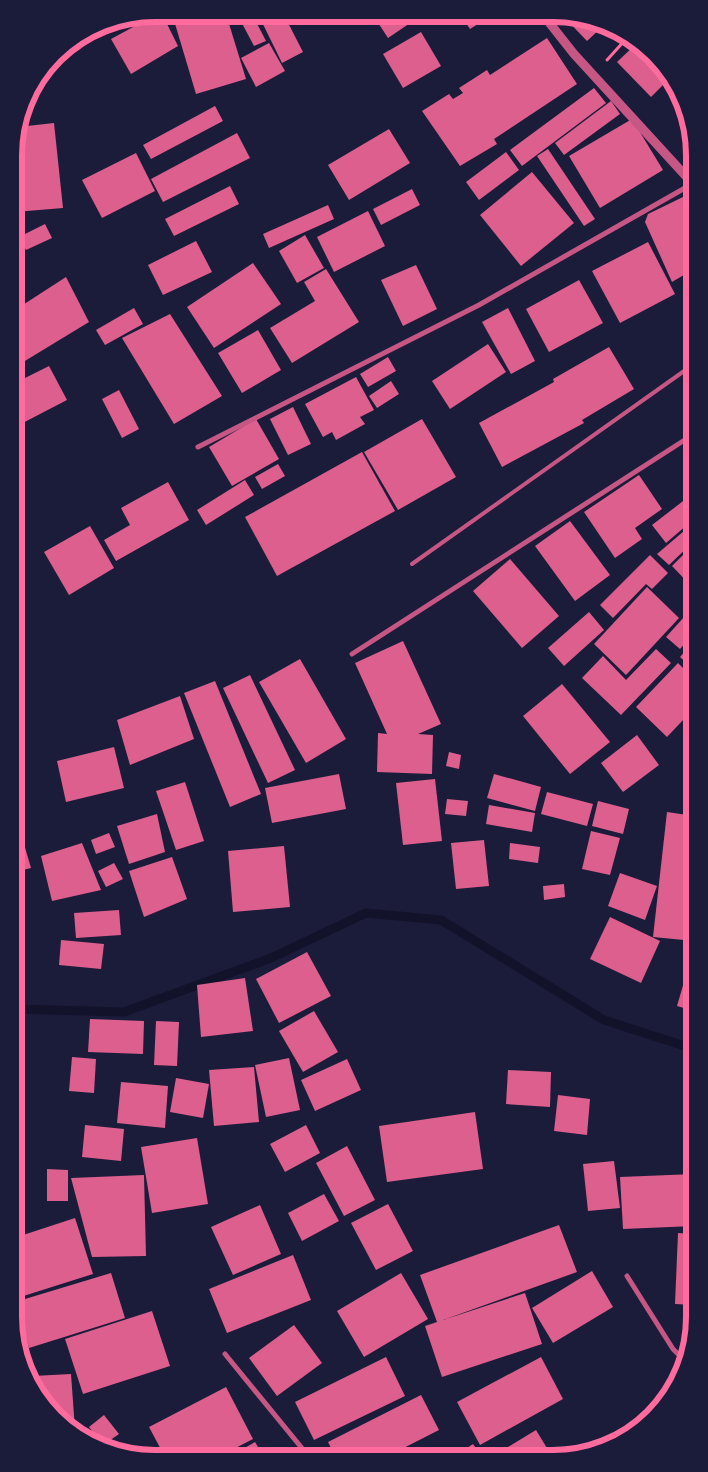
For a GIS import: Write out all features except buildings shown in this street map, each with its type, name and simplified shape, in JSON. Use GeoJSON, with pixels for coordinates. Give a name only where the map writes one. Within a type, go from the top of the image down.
{"type":"FeatureCollection","features":[{"type":"Feature","properties":{"kind":"street"},"geometry":{"type":"LineString","coordinates":[[549,22],[593,75],[686,176]]}},
{"type":"Feature","properties":{"kind":"street"},"geometry":{"type":"LineString","coordinates":[[198,447],[480,305],[686,188]]}},
{"type":"Feature","properties":{"kind":"street"},"geometry":{"type":"LineString","coordinates":[[352,654],[686,439]]}},
{"type":"Feature","properties":{"kind":"street"},"geometry":{"type":"LineString","coordinates":[[627,1276],[673,1349],[679,1355]]}},
{"type":"Feature","properties":{"kind":"street"},"geometry":{"type":"LineString","coordinates":[[226,1354],[304,1450]]}},
{"type":"Feature","properties":{"kind":"lane"},"geometry":{"type":"LineString","coordinates":[[412,564],[686,370]]}},
{"type":"Feature","properties":{"kind":"path"},"geometry":{"type":"LineString","coordinates":[[593,75],[623,42]]}},
{"type":"Feature","properties":{"kind":"waterway"},"geometry":{"type":"LineString","coordinates":[[22,1009],[124,1012],[271,958],[366,913],[441,920],[604,1020],[685,1046]]}}]}
